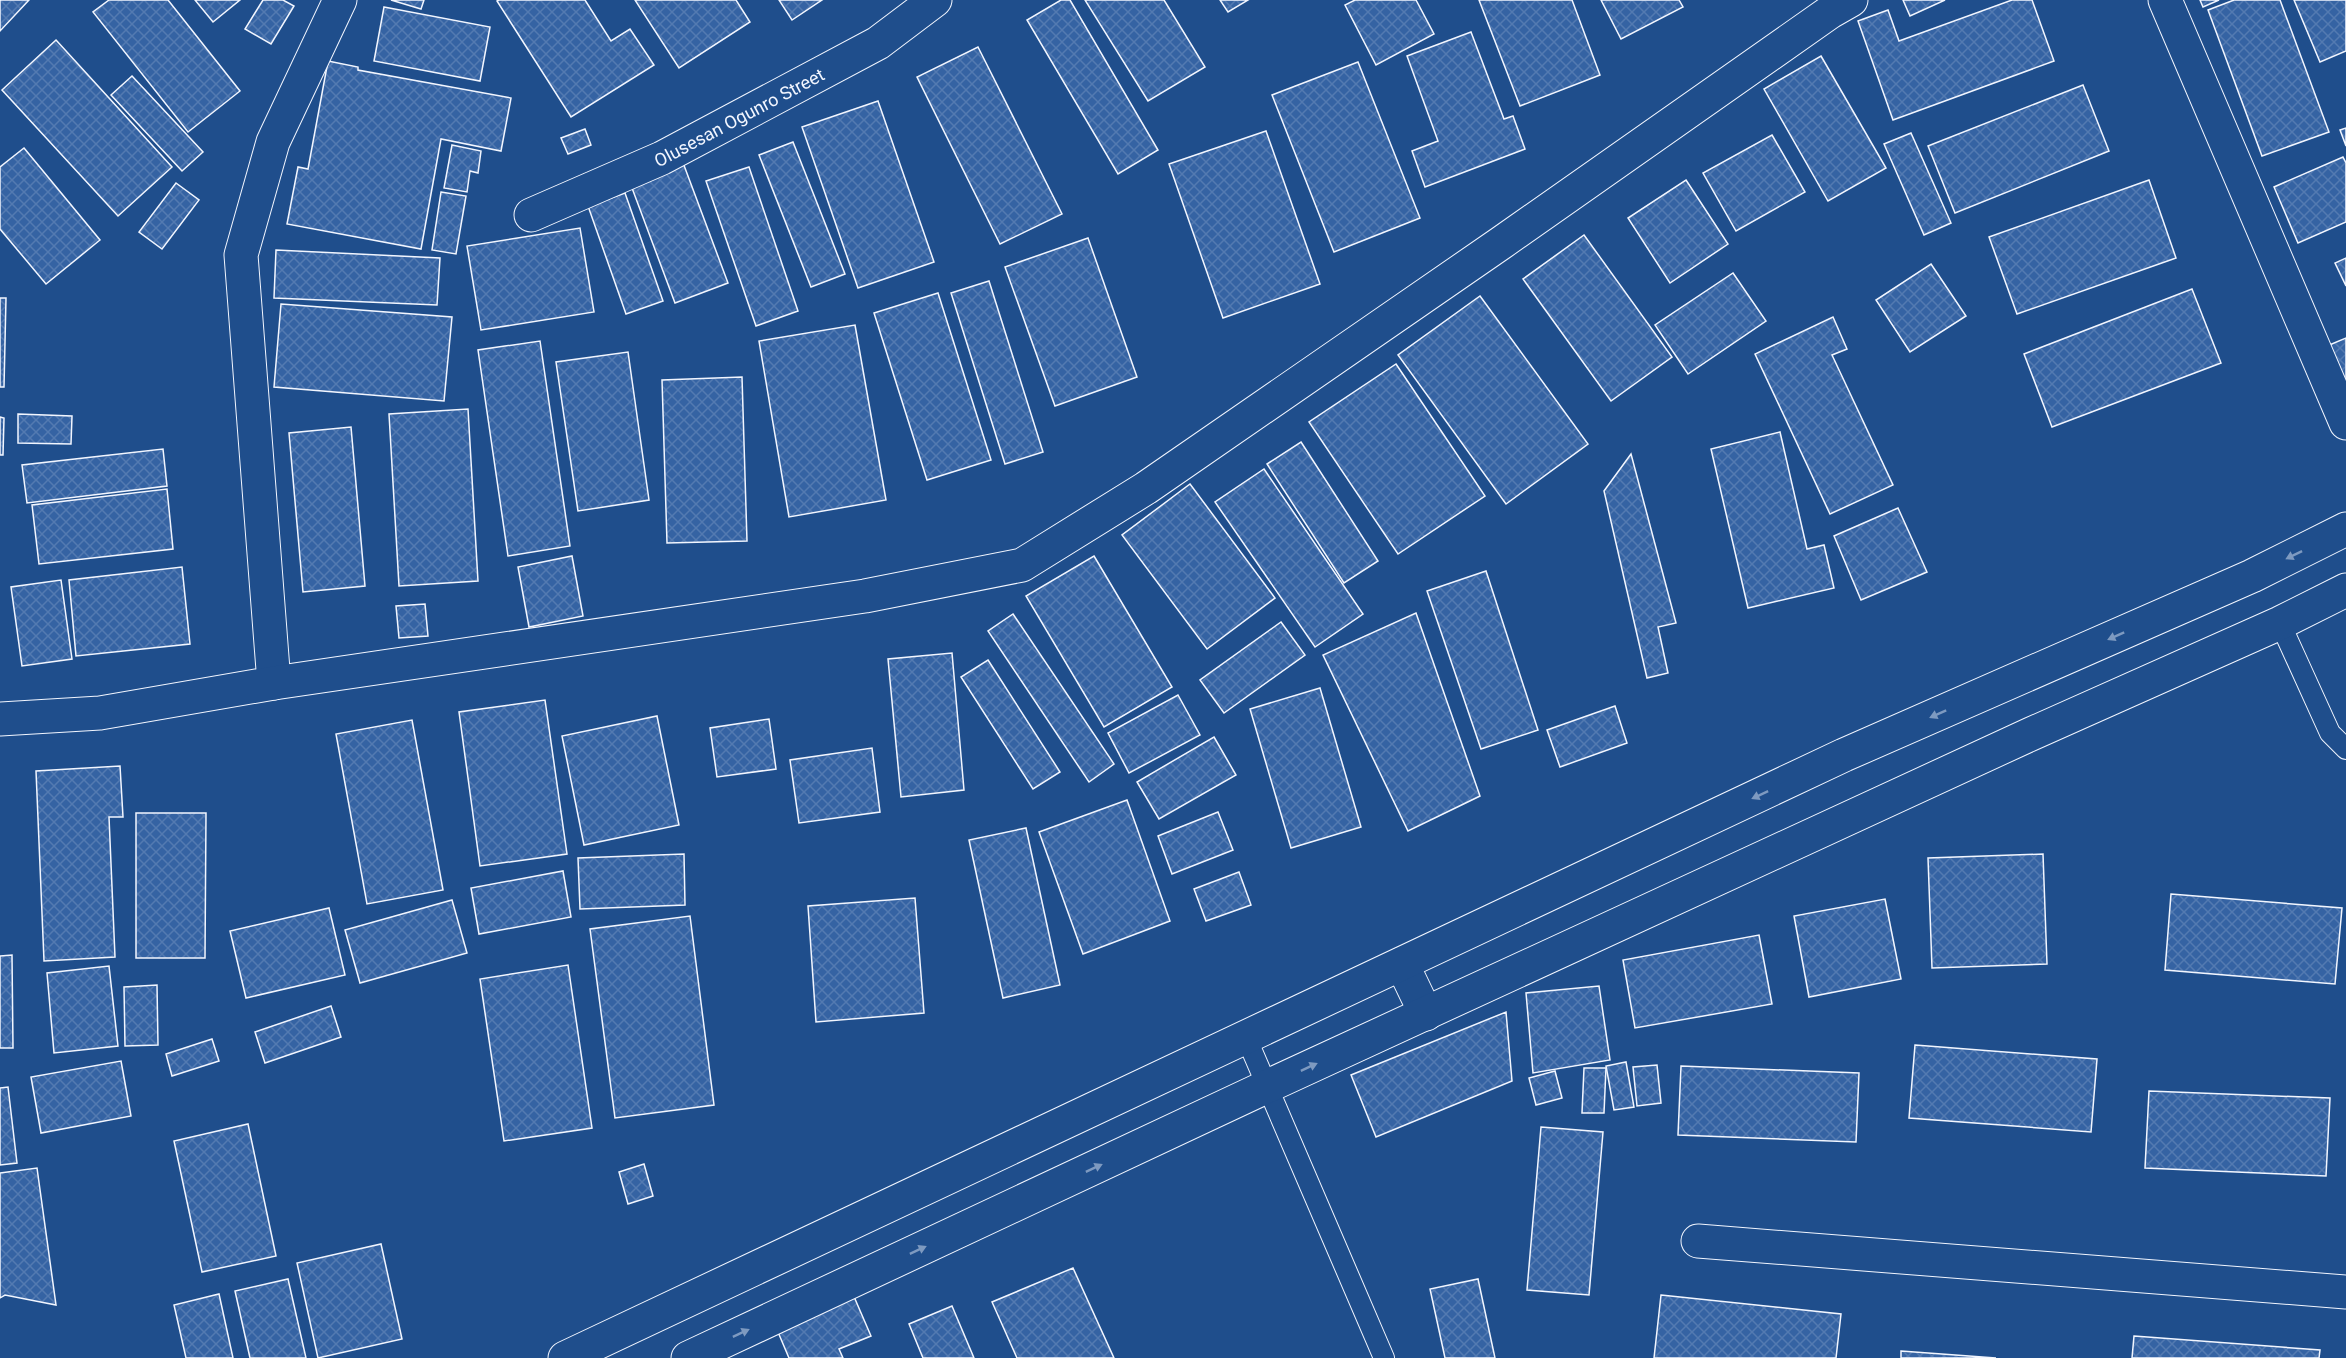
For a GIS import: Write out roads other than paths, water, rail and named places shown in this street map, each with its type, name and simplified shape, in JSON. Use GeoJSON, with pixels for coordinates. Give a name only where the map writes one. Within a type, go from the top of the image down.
{"type":"FeatureCollection","features":[{"type":"Feature","properties":{"kind":"street"},"geometry":{"type":"LineString","coordinates":[[274,683],[241,255],[273,142],[340,0]]}},
{"type":"Feature","properties":{"kind":"street","name":"Olusesan Ogunro Street"},"geometry":{"type":"LineString","coordinates":[[531,215],[662,159],[878,43],[935,0]]}},
{"type":"Feature","properties":{"kind":"street"},"geometry":{"type":"LineString","coordinates":[[0,719],[100,713],[274,683],[865,596],[1022,565],[1146,488],[1830,12],[1851,0]]}},
{"type":"Feature","properties":{"kind":"street"},"geometry":{"type":"LineString","coordinates":[[2165,0],[2346,423]]}},
{"type":"Feature","properties":{"kind":"street"},"geometry":{"type":"LineString","coordinates":[[565,1358],[1844,755],[2252,576],[2346,529]]}},
{"type":"Feature","properties":{"kind":"street"},"geometry":{"type":"LineString","coordinates":[[688,1358],[1268,1086],[2042,729],[2280,623],[2346,590]]}},
{"type":"Feature","properties":{"kind":"street"},"geometry":{"type":"LineString","coordinates":[[1402,963],[1426,1014]]}},
{"type":"Feature","properties":{"kind":"street"},"geometry":{"type":"LineString","coordinates":[[1698,1241],[2346,1292]]}},
{"type":"Feature","properties":{"kind":"lane"},"geometry":{"type":"LineString","coordinates":[[2280,623],[2330,734],[2346,749]]}},
{"type":"Feature","properties":{"kind":"lane"},"geometry":{"type":"LineString","coordinates":[[1246,1038],[1384,1358]]}}]}
